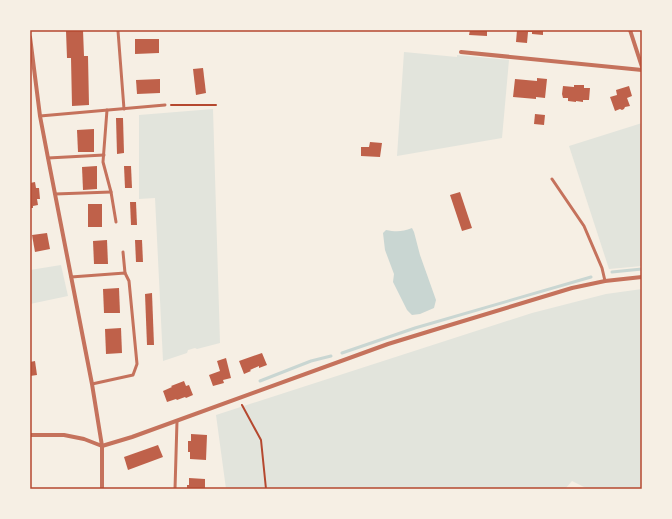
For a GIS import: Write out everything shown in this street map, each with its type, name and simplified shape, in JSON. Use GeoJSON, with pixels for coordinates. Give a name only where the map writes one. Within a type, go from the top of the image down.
{"type":"FeatureCollection","features":[{"type":"Feature","properties":{"kind":"street"},"geometry":{"type":"LineString","coordinates":[[630,30],[642,66]]}},
{"type":"Feature","properties":{"kind":"street"},"geometry":{"type":"LineString","coordinates":[[30,37],[40,116],[92,384],[102,446],[102,489]]}},
{"type":"Feature","properties":{"kind":"street"},"geometry":{"type":"LineString","coordinates":[[461,52],[642,70]]}},
{"type":"Feature","properties":{"kind":"street"},"geometry":{"type":"LineString","coordinates":[[30,435],[64,435],[84,439],[102,446],[177,421],[388,344],[572,288],[605,281],[642,277]]}},
{"type":"Feature","properties":{"kind":"lane"},"geometry":{"type":"LineString","coordinates":[[118,31],[124,109]]}},
{"type":"Feature","properties":{"kind":"lane"},"geometry":{"type":"LineString","coordinates":[[40,116],[165,105]]}},
{"type":"Feature","properties":{"kind":"lane"},"geometry":{"type":"LineString","coordinates":[[108,110],[103,162],[111,192],[116,222]]}},
{"type":"Feature","properties":{"kind":"lane"},"geometry":{"type":"LineString","coordinates":[[48,158],[104,155]]}},
{"type":"Feature","properties":{"kind":"lane"},"geometry":{"type":"LineString","coordinates":[[552,179],[584,226],[602,268],[605,281]]}},
{"type":"Feature","properties":{"kind":"lane"},"geometry":{"type":"LineString","coordinates":[[55,194],[111,192]]}},
{"type":"Feature","properties":{"kind":"lane"},"geometry":{"type":"LineString","coordinates":[[92,384],[134,375],[136,364],[130,281],[125,274],[123,252]]}},
{"type":"Feature","properties":{"kind":"lane"},"geometry":{"type":"LineString","coordinates":[[71,277],[125,274]]}},
{"type":"Feature","properties":{"kind":"lane"},"geometry":{"type":"LineString","coordinates":[[175,489],[177,421]]}},
{"type":"Feature","properties":{"kind":"path"},"geometry":{"type":"LineString","coordinates":[[165,105],[216,105]]}},
{"type":"Feature","properties":{"kind":"path"},"geometry":{"type":"LineString","coordinates":[[238,398],[261,440],[266,489]]}},
{"type":"Feature","properties":{"kind":"shaded area"},"geometry":{"type":"Polygon","coordinates":[[[404,52],[509,60],[502,138],[397,156],[404,52]]]}},
{"type":"Feature","properties":{"kind":"shaded area"},"geometry":{"type":"Polygon","coordinates":[[[213,109],[220,343],[188,350],[187,353],[163,361],[155,198],[139,199],[139,115],[213,109]]]}},
{"type":"Feature","properties":{"kind":"shaded area"},"geometry":{"type":"Polygon","coordinates":[[[642,123],[642,266],[609,269],[569,146],[642,123]]]}},
{"type":"Feature","properties":{"kind":"shaded area"},"geometry":{"type":"Polygon","coordinates":[[[412,228],[436,300],[434,308],[420,314],[412,315],[407,310],[393,282],[394,274],[385,250],[383,233],[386,230],[399,231],[412,228]]]}},
{"type":"Feature","properties":{"kind":"shaded area"},"geometry":{"type":"Polygon","coordinates":[[[61,265],[68,296],[30,304],[30,270],[61,265]]]}},
{"type":"Feature","properties":{"kind":"shaded area"},"geometry":{"type":"Polygon","coordinates":[[[642,289],[642,489],[588,489],[572,481],[565,489],[226,489],[216,415],[532,313],[606,294],[642,289]]]}},
{"type":"Feature","properties":{"kind":"building"},"geometry":{"type":"Polygon","coordinates":[[[83,30],[84,56],[88,56],[89,105],[72,106],[71,58],[67,58],[66,31],[83,30]]]}},
{"type":"Feature","properties":{"kind":"building"},"geometry":{"type":"Polygon","coordinates":[[[470,30],[487,30],[487,36],[469,35],[470,30]]]}},
{"type":"Feature","properties":{"kind":"building"},"geometry":{"type":"Polygon","coordinates":[[[517,30],[543,30],[543,35],[528,32],[527,43],[516,42],[517,30]]]}},
{"type":"Feature","properties":{"kind":"building"},"geometry":{"type":"Polygon","coordinates":[[[135,39],[159,39],[159,53],[135,54],[135,39]]]}},
{"type":"Feature","properties":{"kind":"building"},"geometry":{"type":"Polygon","coordinates":[[[203,68],[206,93],[196,95],[193,69],[203,68]]]}},
{"type":"Feature","properties":{"kind":"building"},"geometry":{"type":"Polygon","coordinates":[[[537,78],[547,79],[545,98],[536,97],[536,99],[513,97],[515,79],[537,81],[537,78]]]}},
{"type":"Feature","properties":{"kind":"building"},"geometry":{"type":"Polygon","coordinates":[[[160,79],[160,93],[137,94],[136,80],[160,79]]]}},
{"type":"Feature","properties":{"kind":"building"},"geometry":{"type":"Polygon","coordinates":[[[574,85],[584,85],[584,88],[590,88],[589,100],[576,102],[568,101],[568,98],[563,98],[563,86],[574,87],[574,85]]]}},
{"type":"Feature","properties":{"kind":"building"},"geometry":{"type":"Polygon","coordinates":[[[629,86],[632,96],[627,98],[630,106],[625,107],[622,110],[620,109],[615,111],[610,97],[617,95],[616,90],[629,86]]]}},
{"type":"Feature","properties":{"kind":"building"},"geometry":{"type":"Polygon","coordinates":[[[535,114],[545,115],[544,125],[534,124],[535,114]]]}},
{"type":"Feature","properties":{"kind":"building"},"geometry":{"type":"Polygon","coordinates":[[[116,118],[123,118],[124,153],[117,154],[116,118]]]}},
{"type":"Feature","properties":{"kind":"building"},"geometry":{"type":"Polygon","coordinates":[[[94,129],[94,152],[78,152],[77,130],[94,129]]]}},
{"type":"Feature","properties":{"kind":"building"},"geometry":{"type":"Polygon","coordinates":[[[370,142],[382,143],[380,157],[361,156],[361,147],[369,147],[370,142]]]}},
{"type":"Feature","properties":{"kind":"building"},"geometry":{"type":"Polygon","coordinates":[[[97,166],[97,189],[83,190],[82,167],[97,166]]]}},
{"type":"Feature","properties":{"kind":"building"},"geometry":{"type":"Polygon","coordinates":[[[124,166],[131,166],[132,188],[125,188],[124,166]]]}},
{"type":"Feature","properties":{"kind":"building"},"geometry":{"type":"Polygon","coordinates":[[[35,182],[36,188],[39,188],[40,199],[37,199],[38,205],[30,208],[30,183],[35,182]]]}},
{"type":"Feature","properties":{"kind":"building"},"geometry":{"type":"Polygon","coordinates":[[[460,192],[472,228],[462,231],[450,195],[460,192]]]}},
{"type":"Feature","properties":{"kind":"building"},"geometry":{"type":"Polygon","coordinates":[[[130,202],[136,202],[137,225],[131,225],[130,202]]]}},
{"type":"Feature","properties":{"kind":"building"},"geometry":{"type":"Polygon","coordinates":[[[88,204],[102,204],[102,227],[88,227],[88,204]]]}},
{"type":"Feature","properties":{"kind":"building"},"geometry":{"type":"Polygon","coordinates":[[[47,233],[50,249],[35,252],[32,235],[47,233]]]}},
{"type":"Feature","properties":{"kind":"building"},"geometry":{"type":"Polygon","coordinates":[[[107,240],[108,264],[94,264],[93,241],[107,240]]]}},
{"type":"Feature","properties":{"kind":"building"},"geometry":{"type":"Polygon","coordinates":[[[135,240],[142,240],[143,262],[136,262],[135,240]]]}},
{"type":"Feature","properties":{"kind":"building"},"geometry":{"type":"Polygon","coordinates":[[[119,288],[120,313],[104,313],[103,289],[119,288]]]}},
{"type":"Feature","properties":{"kind":"building"},"geometry":{"type":"Polygon","coordinates":[[[152,293],[154,345],[147,345],[145,294],[152,293]]]}},
{"type":"Feature","properties":{"kind":"building"},"geometry":{"type":"Polygon","coordinates":[[[121,328],[122,353],[106,354],[105,329],[121,328]]]}},
{"type":"Feature","properties":{"kind":"building"},"geometry":{"type":"Polygon","coordinates":[[[262,353],[267,365],[259,368],[259,366],[244,374],[239,361],[262,353]]]}},
{"type":"Feature","properties":{"kind":"building"},"geometry":{"type":"Polygon","coordinates":[[[226,358],[231,378],[223,380],[224,383],[213,386],[209,375],[220,371],[217,361],[226,358]]]}},
{"type":"Feature","properties":{"kind":"building"},"geometry":{"type":"Polygon","coordinates":[[[35,361],[37,375],[30,376],[30,362],[35,361]]]}},
{"type":"Feature","properties":{"kind":"building"},"geometry":{"type":"Polygon","coordinates":[[[184,381],[186,386],[189,385],[193,395],[167,402],[163,391],[184,381]]]}},
{"type":"Feature","properties":{"kind":"building"},"geometry":{"type":"Polygon","coordinates":[[[191,434],[207,435],[206,460],[190,459],[190,452],[188,452],[188,441],[191,441],[191,434]]]}},
{"type":"Feature","properties":{"kind":"building"},"geometry":{"type":"Polygon","coordinates":[[[158,445],[163,457],[128,470],[124,457],[158,445]]]}},
{"type":"Feature","properties":{"kind":"building"},"geometry":{"type":"Polygon","coordinates":[[[189,478],[205,479],[205,489],[187,489],[187,485],[189,485],[189,478]]]}},
{"type":"Feature","properties":{"kind":"waterway"},"geometry":{"type":"LineString","coordinates":[[612,272],[642,269]]}},
{"type":"Feature","properties":{"kind":"waterway"},"geometry":{"type":"LineString","coordinates":[[342,353],[415,328],[591,277]]}},
{"type":"Feature","properties":{"kind":"waterway"},"geometry":{"type":"LineString","coordinates":[[260,381],[311,361],[331,356]]}}]}
